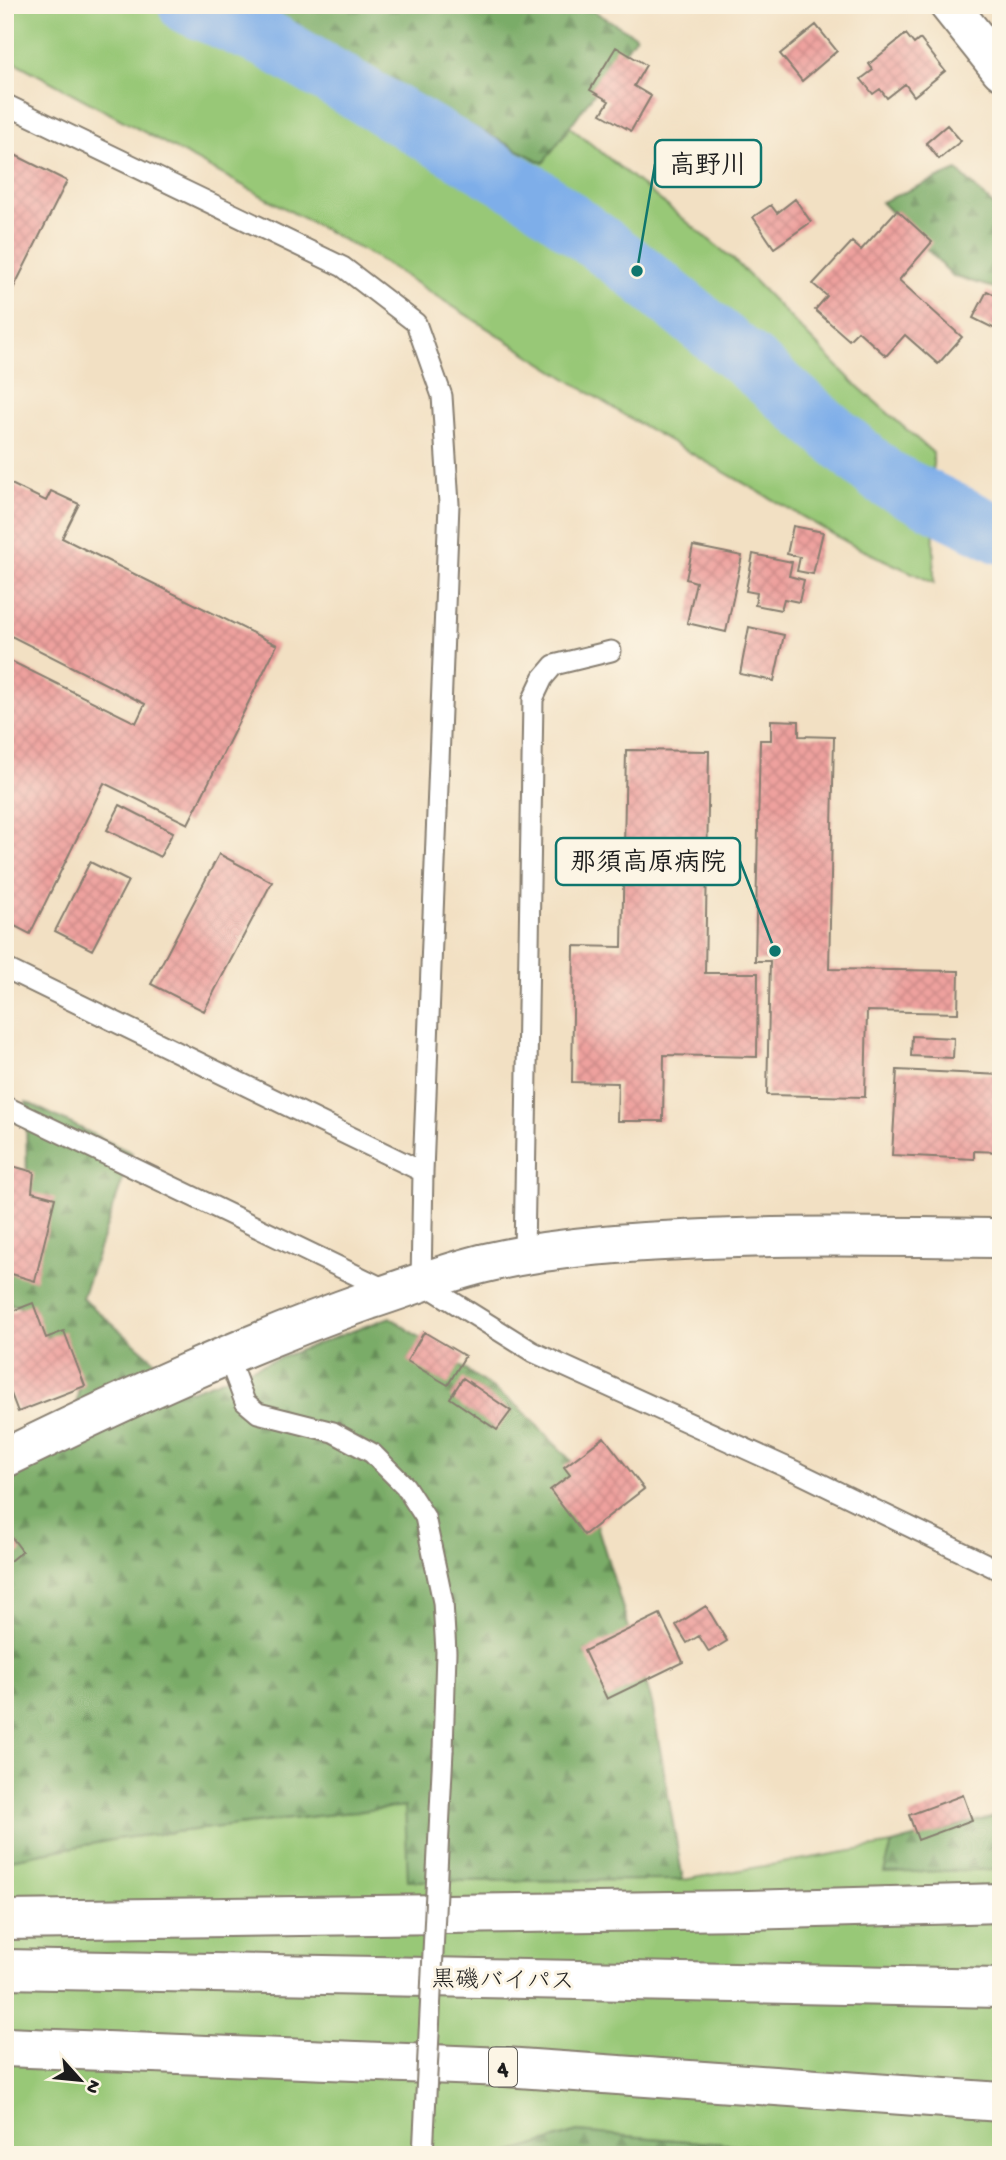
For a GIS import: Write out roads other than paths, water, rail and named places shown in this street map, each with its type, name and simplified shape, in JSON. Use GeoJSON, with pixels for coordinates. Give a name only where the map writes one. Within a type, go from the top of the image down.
{"type":"FeatureCollection","features":[{"type":"Feature","properties":{"kind":"main road"},"geometry":{"type":"LineString","coordinates":[[949,5],[1001,70]]}},
{"type":"Feature","properties":{"kind":"main road"},"geometry":{"type":"LineString","coordinates":[[5,1458],[296,1326],[489,1262],[585,1247],[742,1238],[1001,1238]]}},
{"type":"Feature","properties":{"kind":"main road"},"geometry":{"type":"LineString","coordinates":[[5,1920],[748,1910],[1001,1903]]}},
{"type":"Feature","properties":{"kind":"main road","name":"黒磯バイパス"},"geometry":{"type":"LineString","coordinates":[[5,1969],[1001,1988]]}},
{"type":"Feature","properties":{"kind":"main road","name":"4"},"geometry":{"type":"LineString","coordinates":[[5,2047],[505,2067],[1001,2102]]}},
{"type":"Feature","properties":{"kind":"lane"},"geometry":{"type":"LineString","coordinates":[[5,104],[343,267],[416,323],[442,396],[449,504],[423,1172],[407,1287]]}},
{"type":"Feature","properties":{"kind":"lane"},"geometry":{"type":"LineString","coordinates":[[524,1256],[533,699],[543,678],[554,665],[611,651]]}},
{"type":"Feature","properties":{"kind":"lane"},"geometry":{"type":"LineString","coordinates":[[5,968],[423,1172]]}},
{"type":"Feature","properties":{"kind":"lane"},"geometry":{"type":"LineString","coordinates":[[5,1106],[407,1287],[533,1352],[799,1474],[1001,1571]]}},
{"type":"Feature","properties":{"kind":"lane"},"geometry":{"type":"LineString","coordinates":[[227,1355],[245,1402],[258,1413],[333,1432],[372,1453],[405,1486],[425,1517],[434,1554],[446,1652],[423,2155]]}},
{"type":"Feature","properties":{"kind":"waterway"},"geometry":{"type":"LineString","coordinates":[[187,5],[270,41],[533,194],[637,271],[885,478],[1001,535]]}},
{"type":"Feature","properties":{"kind":"place","name":"高野川"},"geometry":{"type":"Point","coordinates":[637,271]}},
{"type":"Feature","properties":{"kind":"place","name":"那須高原病院"},"geometry":{"type":"Point","coordinates":[775,951]}}]}
